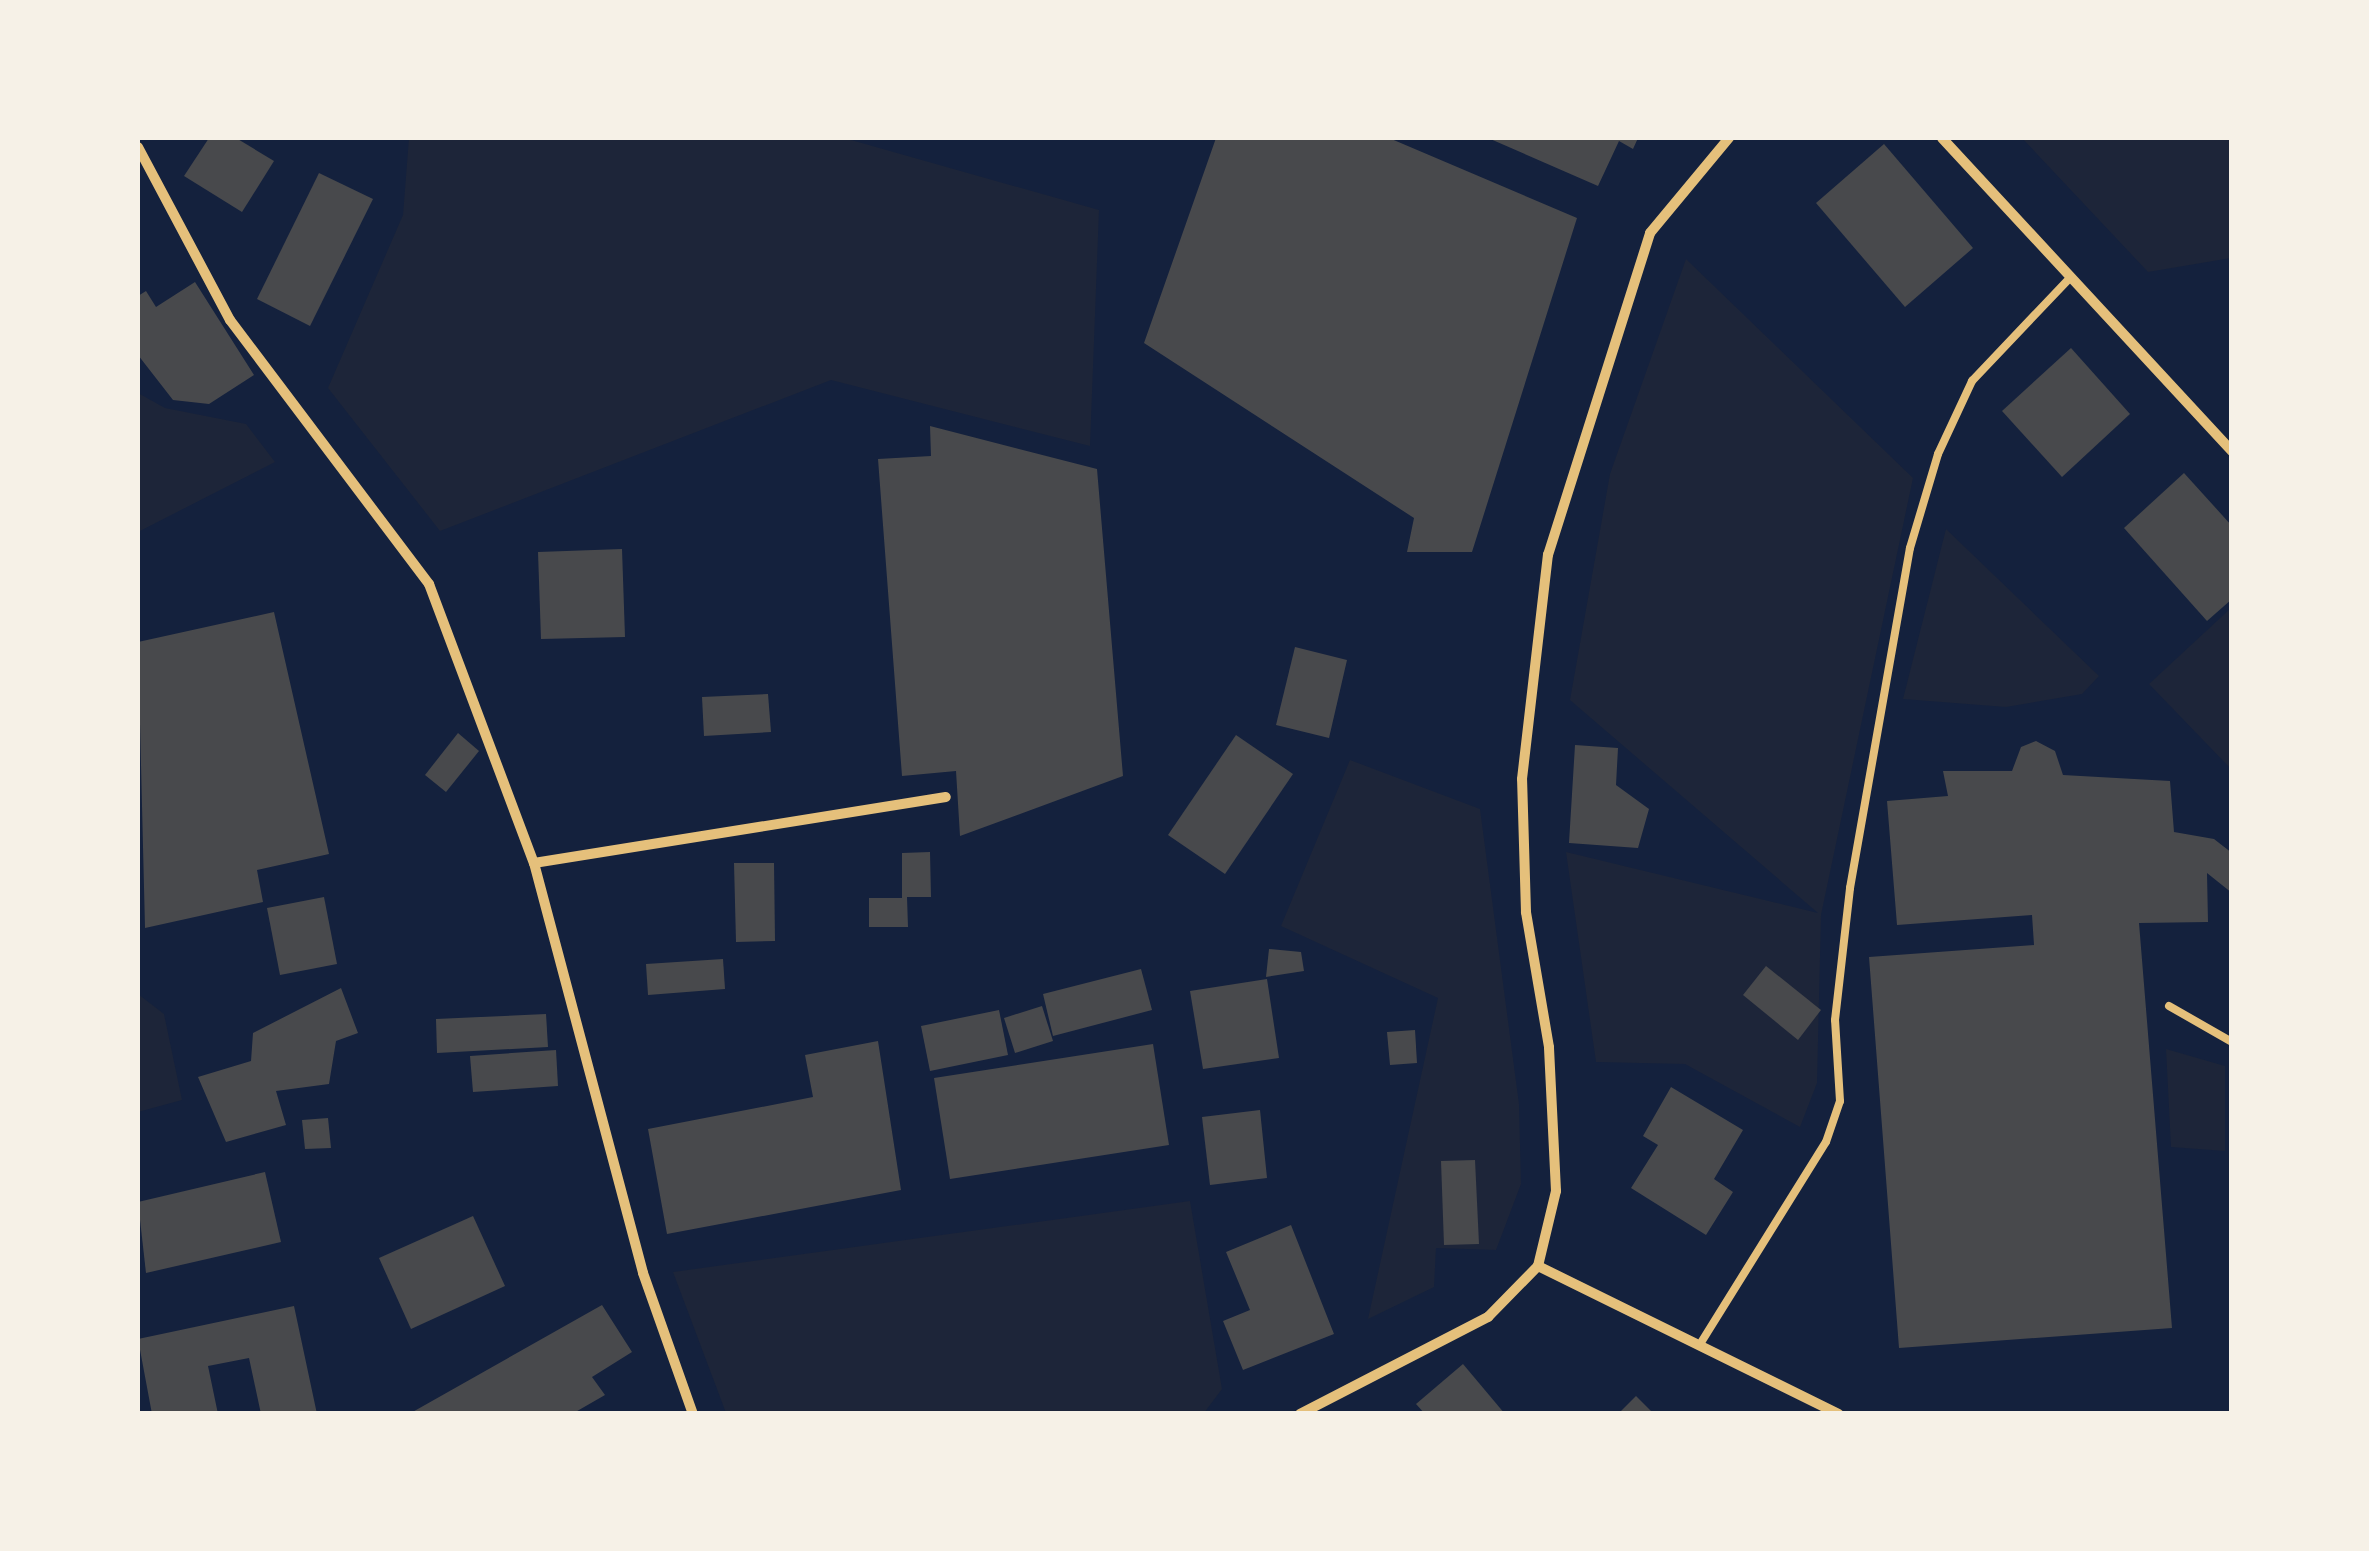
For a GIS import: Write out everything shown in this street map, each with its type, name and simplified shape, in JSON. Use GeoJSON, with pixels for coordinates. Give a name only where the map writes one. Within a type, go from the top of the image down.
{"type":"FeatureCollection","features":[{"type":"Feature","properties":{"kind":"street"},"geometry":{"type":"LineString","coordinates":[[1300,1414],[1488,1317],[1538,1266],[1556,1192],[1550,1046],[1526,912],[1522,779],[1548,555],[1650,233],[1729,138]]}},
{"type":"Feature","properties":{"kind":"street"},"geometry":{"type":"LineString","coordinates":[[1942,138],[2068,281],[2232,450]]}},
{"type":"Feature","properties":{"kind":"street"},"geometry":{"type":"LineString","coordinates":[[138,147],[230,320],[428,584],[534,863],[643,1274],[693,1414]]}},
{"type":"Feature","properties":{"kind":"street"},"geometry":{"type":"LineString","coordinates":[[534,863],[946,798]]}},
{"type":"Feature","properties":{"kind":"street"},"geometry":{"type":"LineString","coordinates":[[1538,1266],[1702,1341],[1839,1414]]}},
{"type":"Feature","properties":{"kind":"lane"},"geometry":{"type":"LineString","coordinates":[[1702,1341],[1826,1142],[1840,1101],[1834,1020],[1850,888],[1910,548],[1938,454],[1972,381],[2068,281]]}},
{"type":"Feature","properties":{"kind":"lane"},"geometry":{"type":"LineString","coordinates":[[2169,1006],[2232,1042]]}},
{"type":"Feature","properties":{"kind":"shaded area"},"geometry":{"type":"Polygon","coordinates":[[[409,138],[844,138],[1099,210],[1090,446],[831,380],[440,531],[328,388],[403,215],[409,138]]]}},
{"type":"Feature","properties":{"kind":"shaded area"},"geometry":{"type":"Polygon","coordinates":[[[2022,138],[2231,138],[2231,258],[2148,272],[2022,138]]]}},
{"type":"Feature","properties":{"kind":"shaded area"},"geometry":{"type":"Polygon","coordinates":[[[1686,259],[1913,478],[1821,915],[1817,1083],[1800,1127],[1685,1064],[1596,1062],[1566,852],[1818,913],[1570,700],[1610,474],[1686,259]]]}},
{"type":"Feature","properties":{"kind":"shaded area"},"geometry":{"type":"Polygon","coordinates":[[[138,393],[165,408],[246,424],[275,462],[138,532],[138,393]]]}},
{"type":"Feature","properties":{"kind":"shaded area"},"geometry":{"type":"Polygon","coordinates":[[[1946,529],[2099,676],[2082,694],[2006,707],[1903,699],[1946,529]]]}},
{"type":"Feature","properties":{"kind":"shaded area"},"geometry":{"type":"Polygon","coordinates":[[[2231,608],[2231,769],[2149,684],[2231,608]]]}},
{"type":"Feature","properties":{"kind":"shaded area"},"geometry":{"type":"Polygon","coordinates":[[[1350,760],[1480,809],[1519,1104],[1521,1184],[1496,1250],[1436,1248],[1434,1287],[1368,1319],[1438,998],[1281,926],[1350,760]]]}},
{"type":"Feature","properties":{"kind":"shaded area"},"geometry":{"type":"Polygon","coordinates":[[[138,994],[164,1014],[182,1100],[138,1112],[138,994]]]}},
{"type":"Feature","properties":{"kind":"shaded area"},"geometry":{"type":"Polygon","coordinates":[[[2166,1049],[2225,1066],[2225,1151],[2171,1147],[2166,1049]]]}},
{"type":"Feature","properties":{"kind":"shaded area"},"geometry":{"type":"Polygon","coordinates":[[[1190,1201],[1222,1389],[1204,1413],[726,1413],[673,1272],[1190,1201]]]}},
{"type":"Feature","properties":{"kind":"building"},"geometry":{"type":"Polygon","coordinates":[[[209,138],[236,138],[274,161],[242,212],[184,176],[209,138]]]}},
{"type":"Feature","properties":{"kind":"building"},"geometry":{"type":"Polygon","coordinates":[[[1216,138],[1389,138],[1577,218],[1472,552],[1407,552],[1414,518],[1144,343],[1216,138]]]}},
{"type":"Feature","properties":{"kind":"building"},"geometry":{"type":"Polygon","coordinates":[[[1488,138],[1638,138],[1633,149],[1619,141],[1598,186],[1488,138]]]}},
{"type":"Feature","properties":{"kind":"building"},"geometry":{"type":"Polygon","coordinates":[[[1884,144],[1973,248],[1905,307],[1816,203],[1884,144]]]}},
{"type":"Feature","properties":{"kind":"building"},"geometry":{"type":"Polygon","coordinates":[[[319,173],[373,199],[310,326],[257,299],[319,173]]]}},
{"type":"Feature","properties":{"kind":"building"},"geometry":{"type":"Polygon","coordinates":[[[195,282],[254,375],[209,404],[173,400],[138,355],[138,296],[146,291],[156,307],[195,282]]]}},
{"type":"Feature","properties":{"kind":"building"},"geometry":{"type":"Polygon","coordinates":[[[2071,348],[2130,414],[2062,477],[2002,411],[2071,348]]]}},
{"type":"Feature","properties":{"kind":"building"},"geometry":{"type":"Polygon","coordinates":[[[930,426],[1097,469],[1123,776],[960,836],[956,771],[902,776],[878,459],[931,456],[930,426]]]}},
{"type":"Feature","properties":{"kind":"building"},"geometry":{"type":"Polygon","coordinates":[[[2184,473],[2232,526],[2232,599],[2207,621],[2124,528],[2184,473]]]}},
{"type":"Feature","properties":{"kind":"building"},"geometry":{"type":"Polygon","coordinates":[[[622,549],[625,637],[541,639],[538,552],[622,549]]]}},
{"type":"Feature","properties":{"kind":"building"},"geometry":{"type":"Polygon","coordinates":[[[274,612],[329,854],[257,870],[263,902],[145,928],[138,642],[274,612]]]}},
{"type":"Feature","properties":{"kind":"building"},"geometry":{"type":"Polygon","coordinates":[[[1295,647],[1347,660],[1329,738],[1276,725],[1295,647]]]}},
{"type":"Feature","properties":{"kind":"building"},"geometry":{"type":"Polygon","coordinates":[[[768,694],[771,732],[704,736],[702,697],[768,694]]]}},
{"type":"Feature","properties":{"kind":"building"},"geometry":{"type":"Polygon","coordinates":[[[458,733],[479,751],[446,792],[425,775],[458,733]]]}},
{"type":"Feature","properties":{"kind":"building"},"geometry":{"type":"Polygon","coordinates":[[[1236,735],[1293,774],[1225,874],[1168,835],[1236,735]]]}},
{"type":"Feature","properties":{"kind":"building"},"geometry":{"type":"Polygon","coordinates":[[[2036,741],[2055,751],[2063,775],[2170,781],[2174,832],[2214,839],[2232,853],[2232,893],[2207,873],[2208,922],[2139,923],[2172,1328],[1899,1348],[1869,957],[2034,945],[2032,915],[1897,925],[1887,801],[1948,796],[1943,771],[2012,771],[2021,747],[2036,741]]]}},
{"type":"Feature","properties":{"kind":"building"},"geometry":{"type":"Polygon","coordinates":[[[1575,745],[1618,748],[1616,785],[1649,809],[1638,848],[1569,843],[1575,745]]]}},
{"type":"Feature","properties":{"kind":"building"},"geometry":{"type":"Polygon","coordinates":[[[930,852],[931,897],[907,897],[908,927],[869,927],[869,898],[902,898],[902,853],[930,852]]]}},
{"type":"Feature","properties":{"kind":"building"},"geometry":{"type":"Polygon","coordinates":[[[734,863],[774,863],[775,941],[736,942],[734,863]]]}},
{"type":"Feature","properties":{"kind":"building"},"geometry":{"type":"Polygon","coordinates":[[[324,897],[337,964],[280,975],[267,908],[324,897]]]}},
{"type":"Feature","properties":{"kind":"building"},"geometry":{"type":"Polygon","coordinates":[[[1269,949],[1301,952],[1304,971],[1266,977],[1269,949]]]}},
{"type":"Feature","properties":{"kind":"building"},"geometry":{"type":"Polygon","coordinates":[[[723,959],[725,989],[648,995],[646,964],[723,959]]]}},
{"type":"Feature","properties":{"kind":"building"},"geometry":{"type":"Polygon","coordinates":[[[1766,966],[1821,1010],[1798,1040],[1743,995],[1766,966]]]}},
{"type":"Feature","properties":{"kind":"building"},"geometry":{"type":"Polygon","coordinates":[[[1141,969],[1152,1010],[1053,1036],[1043,994],[1141,969]]]}},
{"type":"Feature","properties":{"kind":"building"},"geometry":{"type":"Polygon","coordinates":[[[1267,979],[1279,1058],[1203,1069],[1190,991],[1267,979]]]}},
{"type":"Feature","properties":{"kind":"building"},"geometry":{"type":"Polygon","coordinates":[[[341,988],[358,1033],[336,1041],[329,1084],[276,1091],[286,1125],[226,1142],[198,1077],[251,1061],[253,1033],[341,988]]]}},
{"type":"Feature","properties":{"kind":"building"},"geometry":{"type":"Polygon","coordinates":[[[1042,1006],[1053,1041],[1015,1053],[1004,1018],[1042,1006]]]}},
{"type":"Feature","properties":{"kind":"building"},"geometry":{"type":"Polygon","coordinates":[[[999,1010],[1008,1055],[930,1071],[921,1026],[999,1010]]]}},
{"type":"Feature","properties":{"kind":"building"},"geometry":{"type":"Polygon","coordinates":[[[546,1014],[548,1047],[437,1053],[436,1019],[546,1014]]]}},
{"type":"Feature","properties":{"kind":"building"},"geometry":{"type":"Polygon","coordinates":[[[1415,1030],[1417,1063],[1390,1065],[1387,1032],[1415,1030]]]}},
{"type":"Feature","properties":{"kind":"building"},"geometry":{"type":"Polygon","coordinates":[[[878,1041],[901,1190],[667,1234],[648,1129],[813,1097],[805,1055],[878,1041]]]}},
{"type":"Feature","properties":{"kind":"building"},"geometry":{"type":"Polygon","coordinates":[[[1153,1044],[1169,1145],[950,1179],[934,1078],[1153,1044]]]}},
{"type":"Feature","properties":{"kind":"building"},"geometry":{"type":"Polygon","coordinates":[[[556,1050],[558,1086],[473,1092],[470,1056],[556,1050]]]}},
{"type":"Feature","properties":{"kind":"building"},"geometry":{"type":"Polygon","coordinates":[[[1671,1087],[1743,1130],[1714,1179],[1733,1192],[1706,1235],[1631,1188],[1658,1145],[1643,1136],[1671,1087]]]}},
{"type":"Feature","properties":{"kind":"building"},"geometry":{"type":"Polygon","coordinates":[[[1260,1110],[1267,1178],[1210,1185],[1202,1117],[1260,1110]]]}},
{"type":"Feature","properties":{"kind":"building"},"geometry":{"type":"Polygon","coordinates":[[[328,1118],[331,1148],[305,1149],[302,1120],[328,1118]]]}},
{"type":"Feature","properties":{"kind":"building"},"geometry":{"type":"Polygon","coordinates":[[[1475,1160],[1479,1244],[1444,1245],[1441,1161],[1475,1160]]]}},
{"type":"Feature","properties":{"kind":"building"},"geometry":{"type":"Polygon","coordinates":[[[265,1172],[281,1242],[146,1273],[138,1202],[265,1172]]]}},
{"type":"Feature","properties":{"kind":"building"},"geometry":{"type":"Polygon","coordinates":[[[473,1216],[505,1286],[411,1329],[379,1258],[473,1216]]]}},
{"type":"Feature","properties":{"kind":"building"},"geometry":{"type":"Polygon","coordinates":[[[1291,1225],[1334,1334],[1243,1370],[1223,1321],[1250,1310],[1226,1252],[1291,1225]]]}},
{"type":"Feature","properties":{"kind":"building"},"geometry":{"type":"Polygon","coordinates":[[[602,1305],[632,1352],[592,1377],[605,1395],[572,1414],[409,1414],[602,1305]]]}},
{"type":"Feature","properties":{"kind":"building"},"geometry":{"type":"Polygon","coordinates":[[[294,1306],[317,1414],[261,1414],[249,1358],[208,1366],[218,1414],[152,1414],[138,1339],[294,1306]]]}},
{"type":"Feature","properties":{"kind":"building"},"geometry":{"type":"Polygon","coordinates":[[[1463,1364],[1505,1414],[1425,1414],[1416,1404],[1463,1364]]]}},
{"type":"Feature","properties":{"kind":"building"},"geometry":{"type":"Polygon","coordinates":[[[1636,1396],[1654,1414],[1618,1414],[1636,1396]]]}}]}
